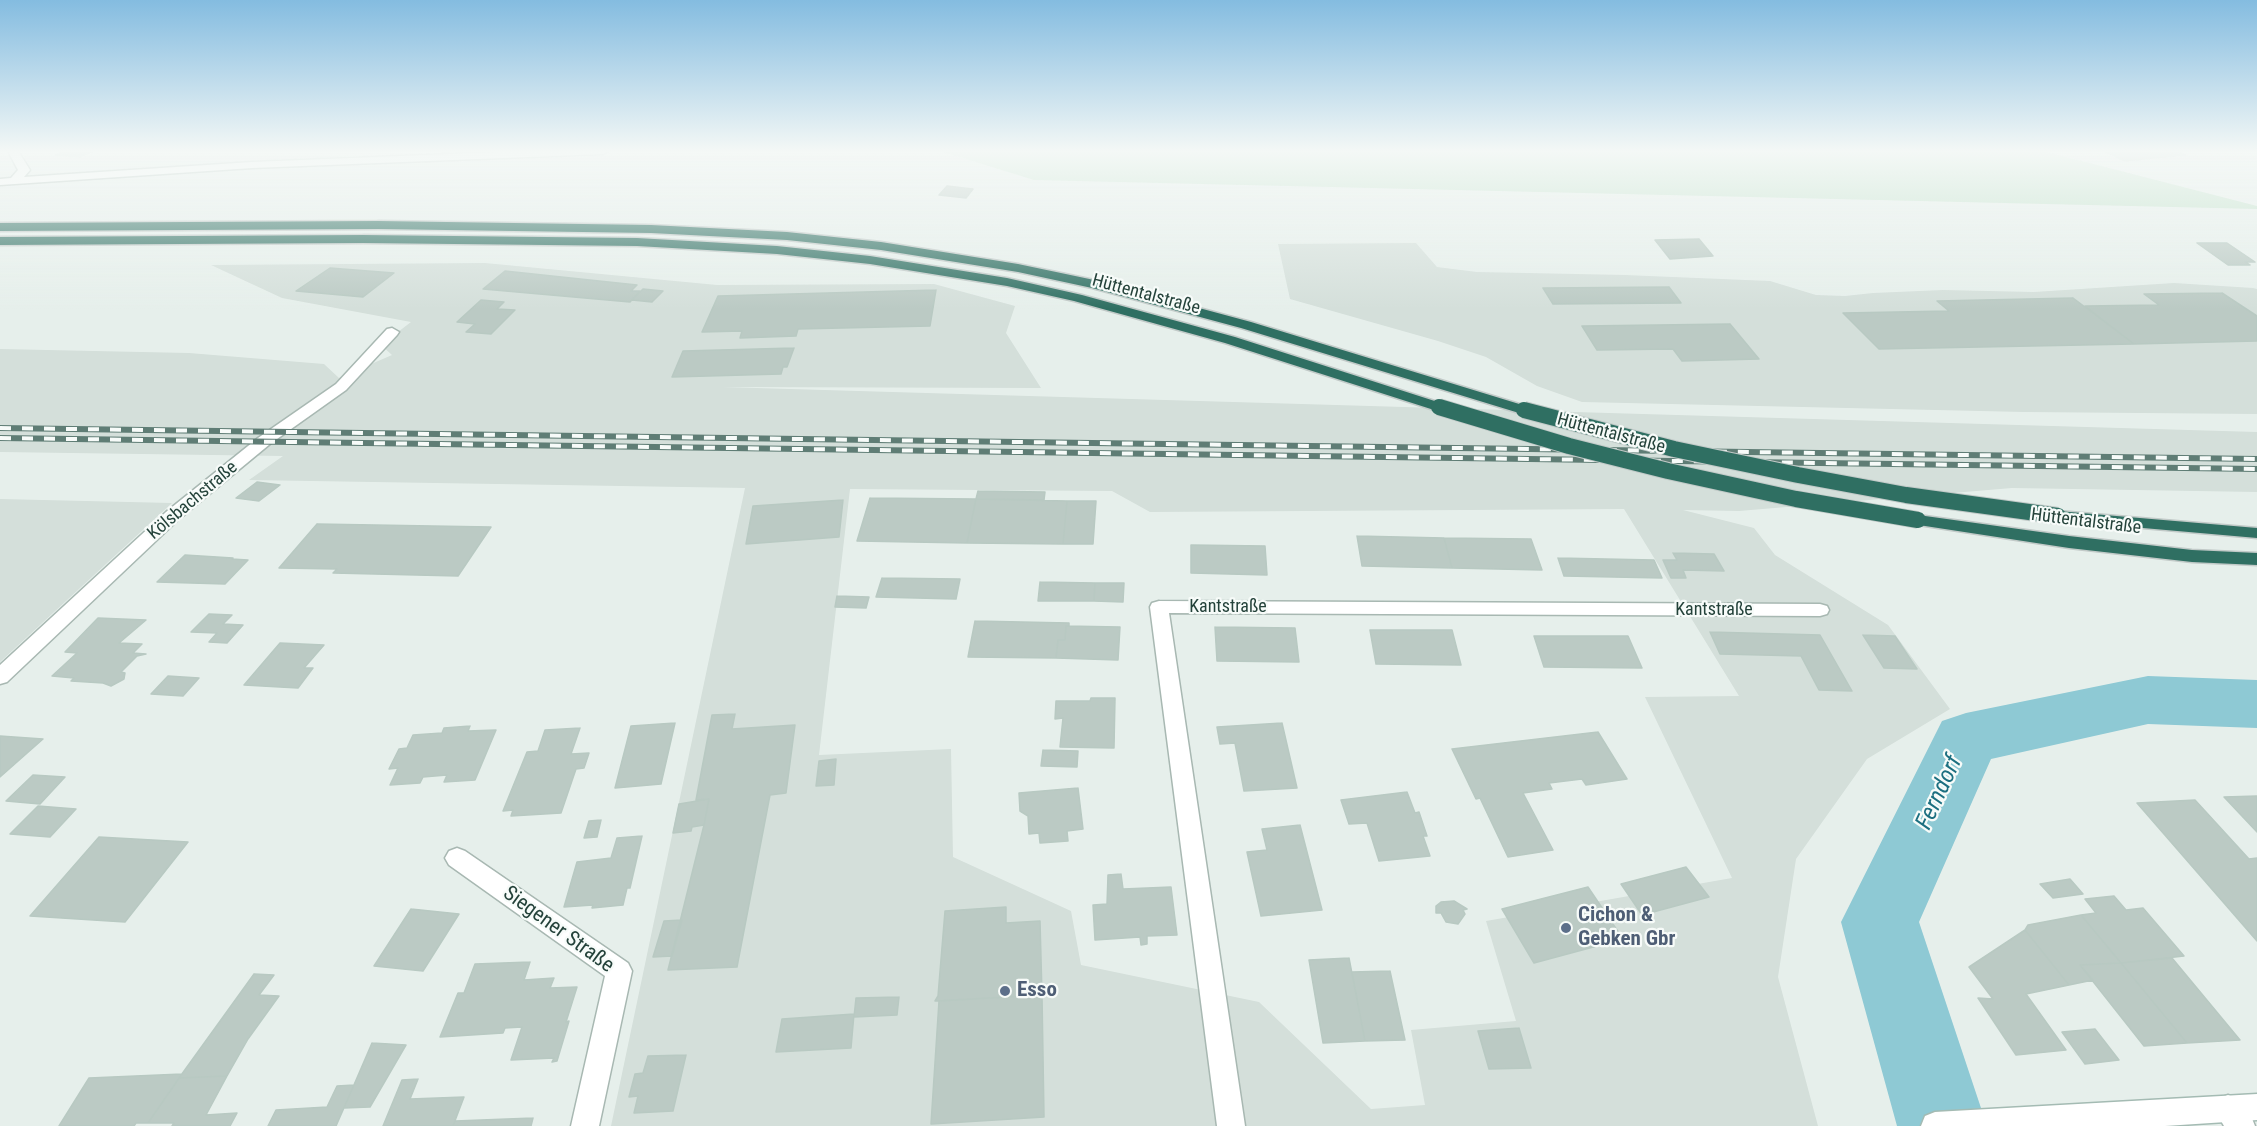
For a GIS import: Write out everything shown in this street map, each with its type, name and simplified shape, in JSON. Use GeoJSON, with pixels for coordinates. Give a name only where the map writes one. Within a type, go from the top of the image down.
{"type":"FeatureCollection","features":[{"type":"Feature","properties":{"kind":"highway"},"geometry":{"type":"LineString","coordinates":[[0,218],[116,226]]}},
{"type":"Feature","properties":{"kind":"highway","name":"Hüttentalstraße"},"geometry":{"type":"LineString","coordinates":[[0,227],[389,225],[639,228],[787,236],[881,246],[1018,267],[1094,284],[1246,325],[1524,410],[1674,449],[1798,475],[1917,497],[2058,516],[2257,533]]}},
{"type":"Feature","properties":{"kind":"highway","name":"Hüttentalstraße"},"geometry":{"type":"LineString","coordinates":[[0,241],[363,238],[637,242],[777,250],[870,260],[996,280],[1077,298],[1230,340],[1569,446],[1668,471],[1796,499],[2069,542],[2192,556],[2257,560]]}},
{"type":"Feature","properties":{"kind":"highway"},"geometry":{"type":"LineString","coordinates":[[0,248],[96,239]]}},
{"type":"Feature","properties":{"kind":"street","name":"Kölsbachstraße"},"geometry":{"type":"LineString","coordinates":[[0,677],[172,516],[264,441],[341,387],[392,332]]}},
{"type":"Feature","properties":{"kind":"street","name":"Kantstraße"},"geometry":{"type":"LineString","coordinates":[[1231,1126],[1160,607],[1821,610]]}},
{"type":"Feature","properties":{"kind":"street","name":"Siegener Straße"},"geometry":{"type":"LineString","coordinates":[[457,858],[619,971],[585,1126]]}},
{"type":"Feature","properties":{"kind":"street"},"geometry":{"type":"LineString","coordinates":[[1935,1126],[2234,1118],[2257,1107]]}},
{"type":"Feature","properties":{"kind":"shaded area"},"geometry":{"type":"Polygon","coordinates":[[[1416,243],[1437,267],[1477,272],[1770,281],[1816,295],[1845,296],[1943,290],[2034,292],[2174,283],[2253,288],[2257,289],[2257,414],[2024,412],[1582,402],[1537,386],[1486,357],[1290,299],[1278,244],[1416,243]]]}},
{"type":"Feature","properties":{"kind":"shaded area"},"geometry":{"type":"Polygon","coordinates":[[[485,263],[717,285],[934,284],[1015,306],[1006,333],[1041,388],[722,387],[2257,432],[2257,492],[2012,488],[1739,511],[1683,510],[1754,528],[1775,555],[1888,625],[1950,709],[1867,759],[1796,859],[1778,977],[1818,1126],[611,1126],[745,488],[249,480],[283,456],[0,452],[0,349],[189,353],[324,364],[339,378],[392,355],[381,345],[411,322],[282,298],[211,265],[485,263]],[[850,489],[819,755],[951,749],[953,857],[1071,911],[1081,965],[1259,1002],[1371,1109],[1425,1105],[1411,1030],[1516,1021],[1486,921],[1732,878],[1645,697],[1739,696],[1624,509],[1150,512],[1112,491],[850,489]]]}},
{"type":"Feature","properties":{"kind":"shaded area"},"geometry":{"type":"Polygon","coordinates":[[[0,499],[172,503],[0,662],[0,499]]]}},
{"type":"Feature","properties":{"kind":"green space"},"geometry":{"type":"Polygon","coordinates":[[[2027,204],[2247,204],[2257,206],[2257,209],[2027,204]]]}},
{"type":"Feature","properties":{"kind":"building"},"geometry":{"type":"Polygon","coordinates":[[[1699,239],[1713,256],[1670,259],[1655,240],[1699,239]]]}},
{"type":"Feature","properties":{"kind":"building"},"geometry":{"type":"Polygon","coordinates":[[[2197,243],[2227,243],[2255,262],[2245,262],[2250,265],[2228,265],[2197,243]]]}},
{"type":"Feature","properties":{"kind":"building"},"geometry":{"type":"Polygon","coordinates":[[[330,268],[394,273],[363,297],[296,291],[330,268]]]}},
{"type":"Feature","properties":{"kind":"building"},"geometry":{"type":"Polygon","coordinates":[[[505,271],[637,285],[631,291],[640,291],[630,302],[483,289],[505,271]]]}},
{"type":"Feature","properties":{"kind":"building"},"geometry":{"type":"Polygon","coordinates":[[[1669,287],[1681,303],[1553,304],[1543,288],[1669,287]]]}},
{"type":"Feature","properties":{"kind":"building"},"geometry":{"type":"Polygon","coordinates":[[[643,289],[663,291],[652,302],[632,300],[643,289]]]}},
{"type":"Feature","properties":{"kind":"building"},"geometry":{"type":"Polygon","coordinates":[[[936,290],[930,326],[798,329],[796,336],[740,338],[742,331],[702,332],[718,296],[936,290]]]}},
{"type":"Feature","properties":{"kind":"building"},"geometry":{"type":"Polygon","coordinates":[[[2222,293],[2257,316],[2257,341],[2134,344],[2085,306],[2159,305],[2144,294],[2222,293]]]}},
{"type":"Feature","properties":{"kind":"building"},"geometry":{"type":"Polygon","coordinates":[[[2073,298],[2134,344],[1879,349],[1843,313],[1949,311],[1937,301],[2073,298]]]}},
{"type":"Feature","properties":{"kind":"building"},"geometry":{"type":"Polygon","coordinates":[[[481,300],[504,302],[497,309],[515,310],[491,334],[466,332],[475,324],[457,322],[481,300]]]}},
{"type":"Feature","properties":{"kind":"building"},"geometry":{"type":"Polygon","coordinates":[[[1730,324],[1759,359],[1682,361],[1673,349],[1597,350],[1582,326],[1730,324]]]}},
{"type":"Feature","properties":{"kind":"building"},"geometry":{"type":"Polygon","coordinates":[[[794,348],[787,367],[783,367],[781,374],[672,377],[683,351],[794,348]]]}},
{"type":"Feature","properties":{"kind":"building"},"geometry":{"type":"Polygon","coordinates":[[[257,482],[280,485],[259,501],[236,498],[257,482]]]}},
{"type":"Feature","properties":{"kind":"building"},"geometry":{"type":"Polygon","coordinates":[[[978,491],[1045,492],[1044,500],[976,499],[978,491]]]}},
{"type":"Feature","properties":{"kind":"building"},"geometry":{"type":"Polygon","coordinates":[[[870,498],[976,499],[967,543],[857,541],[870,498]]]}},
{"type":"Feature","properties":{"kind":"building"},"geometry":{"type":"Polygon","coordinates":[[[976,499],[1067,501],[1063,544],[967,543],[976,499]]]}},
{"type":"Feature","properties":{"kind":"building"},"geometry":{"type":"Polygon","coordinates":[[[843,500],[839,537],[746,544],[753,506],[843,500]]]}},
{"type":"Feature","properties":{"kind":"building"},"geometry":{"type":"Polygon","coordinates":[[[1067,501],[1096,501],[1093,544],[1063,544],[1067,501]]]}},
{"type":"Feature","properties":{"kind":"building"},"geometry":{"type":"Polygon","coordinates":[[[317,524],[491,527],[458,576],[333,573],[337,569],[279,568],[317,524]]]}},
{"type":"Feature","properties":{"kind":"building"},"geometry":{"type":"Polygon","coordinates":[[[1357,536],[1444,538],[1452,568],[1362,566],[1357,536]]]}},
{"type":"Feature","properties":{"kind":"building"},"geometry":{"type":"Polygon","coordinates":[[[1444,538],[1531,539],[1542,570],[1452,568],[1444,538]]]}},
{"type":"Feature","properties":{"kind":"building"},"geometry":{"type":"Polygon","coordinates":[[[1191,545],[1265,546],[1267,575],[1191,573],[1191,545]]]}},
{"type":"Feature","properties":{"kind":"building"},"geometry":{"type":"Polygon","coordinates":[[[1673,553],[1714,554],[1724,571],[1683,570],[1686,578],[1671,578],[1663,560],[1677,560],[1673,553]]]}},
{"type":"Feature","properties":{"kind":"building"},"geometry":{"type":"Polygon","coordinates":[[[185,555],[248,560],[225,584],[157,582],[185,555]]]}},
{"type":"Feature","properties":{"kind":"building"},"geometry":{"type":"Polygon","coordinates":[[[1558,558],[1654,560],[1662,578],[1564,576],[1558,558]]]}},
{"type":"Feature","properties":{"kind":"building"},"geometry":{"type":"Polygon","coordinates":[[[882,578],[960,579],[956,599],[876,597],[882,578]]]}},
{"type":"Feature","properties":{"kind":"building"},"geometry":{"type":"Polygon","coordinates":[[[1040,582],[1095,583],[1094,601],[1038,601],[1040,582]]]}},
{"type":"Feature","properties":{"kind":"building"},"geometry":{"type":"Polygon","coordinates":[[[1095,583],[1124,583],[1123,602],[1094,601],[1095,583]]]}},
{"type":"Feature","properties":{"kind":"building"},"geometry":{"type":"Polygon","coordinates":[[[837,596],[869,597],[866,608],[835,607],[837,596]]]}},
{"type":"Feature","properties":{"kind":"building"},"geometry":{"type":"Polygon","coordinates":[[[209,614],[232,615],[223,624],[243,625],[227,643],[209,642],[217,633],[191,632],[209,614]]]}},
{"type":"Feature","properties":{"kind":"building"},"geometry":{"type":"Polygon","coordinates":[[[98,618],[146,620],[119,643],[142,644],[133,653],[146,654],[137,656],[121,672],[125,673],[124,679],[111,686],[52,676],[77,653],[65,652],[98,618]]]}},
{"type":"Feature","properties":{"kind":"building"},"geometry":{"type":"Polygon","coordinates":[[[975,621],[1069,623],[1069,626],[1066,626],[1065,640],[1058,640],[1056,658],[968,657],[975,621]]]}},
{"type":"Feature","properties":{"kind":"building"},"geometry":{"type":"Polygon","coordinates":[[[1066,626],[1120,627],[1118,660],[1056,658],[1058,640],[1065,640],[1066,626]]]}},
{"type":"Feature","properties":{"kind":"building"},"geometry":{"type":"Polygon","coordinates":[[[1215,627],[1295,628],[1299,662],[1217,661],[1215,627]]]}},
{"type":"Feature","properties":{"kind":"building"},"geometry":{"type":"Polygon","coordinates":[[[1370,630],[1452,630],[1461,665],[1376,664],[1370,630]]]}},
{"type":"Feature","properties":{"kind":"building"},"geometry":{"type":"Polygon","coordinates":[[[1710,632],[1820,635],[1852,691],[1819,690],[1801,656],[1720,654],[1710,632]]]}},
{"type":"Feature","properties":{"kind":"building"},"geometry":{"type":"Polygon","coordinates":[[[1863,635],[1895,636],[1917,669],[1884,668],[1863,635]]]}},
{"type":"Feature","properties":{"kind":"building"},"geometry":{"type":"Polygon","coordinates":[[[1534,636],[1628,636],[1642,668],[1544,667],[1534,636]]]}},
{"type":"Feature","properties":{"kind":"building"},"geometry":{"type":"Polygon","coordinates":[[[280,643],[324,645],[304,668],[313,668],[298,688],[244,685],[280,643]]]}},
{"type":"Feature","properties":{"kind":"building"},"geometry":{"type":"Polygon","coordinates":[[[168,676],[199,678],[183,696],[151,694],[168,676]]]}},
{"type":"Feature","properties":{"kind":"building"},"geometry":{"type":"Polygon","coordinates":[[[1091,698],[1115,698],[1114,748],[1060,747],[1063,718],[1055,719],[1056,701],[1090,701],[1091,698]]]}},
{"type":"Feature","properties":{"kind":"building"},"geometry":{"type":"Polygon","coordinates":[[[735,714],[732,729],[795,725],[786,793],[770,795],[737,967],[668,970],[709,799],[696,800],[712,715],[735,714]]]}},
{"type":"Feature","properties":{"kind":"building"},"geometry":{"type":"Polygon","coordinates":[[[675,723],[661,784],[615,788],[631,726],[675,723]]]}},
{"type":"Feature","properties":{"kind":"building"},"geometry":{"type":"Polygon","coordinates":[[[1282,723],[1297,788],[1244,791],[1235,743],[1220,744],[1217,727],[1282,723]]]}},
{"type":"Feature","properties":{"kind":"building"},"geometry":{"type":"Polygon","coordinates":[[[470,726],[468,731],[496,730],[475,780],[444,782],[447,775],[423,777],[420,783],[390,785],[398,768],[389,769],[399,749],[407,748],[413,735],[442,733],[444,728],[470,726]]]}},
{"type":"Feature","properties":{"kind":"building"},"geometry":{"type":"Polygon","coordinates":[[[580,728],[571,754],[589,753],[584,768],[576,769],[561,813],[511,816],[513,810],[503,811],[527,752],[538,751],[545,730],[580,728]]]}},
{"type":"Feature","properties":{"kind":"building"},"geometry":{"type":"Polygon","coordinates":[[[1598,732],[1627,779],[1586,785],[1582,779],[1549,783],[1552,789],[1523,793],[1553,850],[1508,857],[1480,798],[1476,799],[1452,749],[1598,732]]]}},
{"type":"Feature","properties":{"kind":"building"},"geometry":{"type":"Polygon","coordinates":[[[0,736],[43,739],[0,777],[0,736]]]}},
{"type":"Feature","properties":{"kind":"building"},"geometry":{"type":"Polygon","coordinates":[[[1043,750],[1078,751],[1077,767],[1041,766],[1043,750]]]}},
{"type":"Feature","properties":{"kind":"building"},"geometry":{"type":"Polygon","coordinates":[[[836,759],[834,785],[816,786],[819,761],[836,759]]]}},
{"type":"Feature","properties":{"kind":"building"},"geometry":{"type":"Polygon","coordinates":[[[33,775],[65,777],[40,804],[6,801],[33,775]]]}},
{"type":"Feature","properties":{"kind":"building"},"geometry":{"type":"Polygon","coordinates":[[[1078,788],[1083,829],[1067,831],[1068,841],[1040,843],[1039,833],[1029,834],[1028,816],[1020,811],[1019,793],[1078,788]]]}},
{"type":"Feature","properties":{"kind":"building"},"geometry":{"type":"Polygon","coordinates":[[[1407,792],[1415,813],[1419,812],[1427,836],[1423,836],[1430,856],[1379,861],[1367,823],[1349,824],[1341,800],[1407,792]]]}},
{"type":"Feature","properties":{"kind":"building"},"geometry":{"type":"Polygon","coordinates":[[[2257,796],[2257,832],[2224,797],[2257,796]]]}},
{"type":"Feature","properties":{"kind":"building"},"geometry":{"type":"Polygon","coordinates":[[[709,799],[704,825],[692,827],[691,831],[673,833],[679,804],[709,799]]]}},
{"type":"Feature","properties":{"kind":"building"},"geometry":{"type":"Polygon","coordinates":[[[2195,800],[2249,859],[2257,858],[2257,941],[2137,803],[2195,800]]]}},
{"type":"Feature","properties":{"kind":"building"},"geometry":{"type":"Polygon","coordinates":[[[38,806],[76,809],[50,837],[10,834],[38,806]]]}},
{"type":"Feature","properties":{"kind":"building"},"geometry":{"type":"Polygon","coordinates":[[[601,820],[597,837],[584,838],[589,821],[601,820]]]}},
{"type":"Feature","properties":{"kind":"building"},"geometry":{"type":"Polygon","coordinates":[[[1300,825],[1322,910],[1261,916],[1247,852],[1267,850],[1262,829],[1300,825]]]}},
{"type":"Feature","properties":{"kind":"building"},"geometry":{"type":"Polygon","coordinates":[[[642,836],[630,888],[627,888],[623,905],[592,908],[593,905],[564,907],[577,862],[611,858],[617,838],[642,836]]]}},
{"type":"Feature","properties":{"kind":"building"},"geometry":{"type":"Polygon","coordinates":[[[99,837],[188,842],[125,922],[30,916],[99,837]]]}},
{"type":"Feature","properties":{"kind":"building"},"geometry":{"type":"Polygon","coordinates":[[[1686,867],[1709,897],[1642,915],[1621,884],[1686,867]]]}},
{"type":"Feature","properties":{"kind":"building"},"geometry":{"type":"Polygon","coordinates":[[[1121,874],[1123,889],[1171,887],[1177,935],[1147,936],[1147,944],[1141,945],[1140,937],[1095,940],[1093,905],[1107,904],[1108,875],[1121,874]]]}},
{"type":"Feature","properties":{"kind":"building"},"geometry":{"type":"Polygon","coordinates":[[[2070,879],[2083,894],[2053,898],[2040,884],[2070,879]]]}},
{"type":"Feature","properties":{"kind":"building"},"geometry":{"type":"Polygon","coordinates":[[[1588,887],[1623,939],[1534,963],[1502,909],[1588,887]]]}},
{"type":"Feature","properties":{"kind":"building"},"geometry":{"type":"Polygon","coordinates":[[[2114,896],[2126,910],[2143,908],[2184,956],[2121,963],[2081,915],[2096,913],[2085,899],[2114,896]]]}},
{"type":"Feature","properties":{"kind":"building"},"geometry":{"type":"Polygon","coordinates":[[[1454,901],[1467,909],[1463,910],[1465,914],[1458,924],[1446,922],[1441,913],[1436,913],[1436,906],[1441,902],[1454,901]]]}},
{"type":"Feature","properties":{"kind":"building"},"geometry":{"type":"Polygon","coordinates":[[[1006,907],[1006,923],[1040,921],[1042,995],[935,1001],[938,996],[945,911],[1006,907]]]}},
{"type":"Feature","properties":{"kind":"building"},"geometry":{"type":"Polygon","coordinates":[[[411,909],[459,914],[423,971],[374,966],[411,909]]]}},
{"type":"Feature","properties":{"kind":"building"},"geometry":{"type":"Polygon","coordinates":[[[2081,915],[2121,963],[2080,965],[2093,980],[2069,985],[2025,930],[2028,925],[2081,915]]]}},
{"type":"Feature","properties":{"kind":"building"},"geometry":{"type":"Polygon","coordinates":[[[682,920],[672,956],[653,957],[664,921],[682,920]]]}},
{"type":"Feature","properties":{"kind":"building"},"geometry":{"type":"Polygon","coordinates":[[[2025,930],[2069,985],[2026,994],[2066,1050],[2016,1055],[1978,998],[1993,999],[1969,967],[2025,930]]]}},
{"type":"Feature","properties":{"kind":"building"},"geometry":{"type":"Polygon","coordinates":[[[1349,958],[1365,1041],[1323,1043],[1309,960],[1349,958]]]}},
{"type":"Feature","properties":{"kind":"building"},"geometry":{"type":"Polygon","coordinates":[[[2172,958],[2240,1040],[2187,1043],[2121,963],[2172,958]]]}},
{"type":"Feature","properties":{"kind":"building"},"geometry":{"type":"Polygon","coordinates":[[[530,962],[524,980],[554,978],[550,988],[577,987],[557,1061],[552,1062],[554,1058],[511,1060],[522,1027],[505,1028],[503,1033],[440,1037],[458,993],[464,993],[475,964],[530,962]]]}},
{"type":"Feature","properties":{"kind":"building"},"geometry":{"type":"Polygon","coordinates":[[[2121,963],[2187,1043],[2144,1046],[2080,965],[2121,963]]]}},
{"type":"Feature","properties":{"kind":"building"},"geometry":{"type":"Polygon","coordinates":[[[1390,971],[1405,1040],[1365,1041],[1352,972],[1390,971]]]}},
{"type":"Feature","properties":{"kind":"building"},"geometry":{"type":"Polygon","coordinates":[[[254,974],[274,975],[259,995],[279,996],[248,1039],[227,1076],[179,1078],[254,974]]]}},
{"type":"Feature","properties":{"kind":"building"},"geometry":{"type":"Polygon","coordinates":[[[1042,995],[1044,1117],[931,1124],[939,1001],[1042,995]]]}},
{"type":"Feature","properties":{"kind":"building"},"geometry":{"type":"Polygon","coordinates":[[[899,997],[897,1015],[854,1017],[856,998],[899,997]]]}},
{"type":"Feature","properties":{"kind":"building"},"geometry":{"type":"Polygon","coordinates":[[[854,1014],[851,1048],[776,1052],[782,1019],[854,1014]]]}},
{"type":"Feature","properties":{"kind":"building"},"geometry":{"type":"Polygon","coordinates":[[[1519,1028],[1531,1068],[1489,1069],[1478,1031],[1519,1028]]]}},
{"type":"Feature","properties":{"kind":"building"},"geometry":{"type":"Polygon","coordinates":[[[2095,1029],[2119,1060],[2085,1064],[2062,1032],[2095,1029]]]}},
{"type":"Feature","properties":{"kind":"building"},"geometry":{"type":"Polygon","coordinates":[[[372,1043],[406,1045],[370,1107],[344,1108],[372,1043]]]}},
{"type":"Feature","properties":{"kind":"building"},"geometry":{"type":"Polygon","coordinates":[[[686,1055],[673,1111],[634,1113],[638,1096],[629,1097],[635,1074],[643,1073],[648,1056],[686,1055]]]}},
{"type":"Feature","properties":{"kind":"building"},"geometry":{"type":"Polygon","coordinates":[[[182,1074],[148,1123],[136,1123],[134,1126],[59,1126],[89,1078],[182,1074]]]}},
{"type":"Feature","properties":{"kind":"building"},"geometry":{"type":"Polygon","coordinates":[[[227,1076],[206,1115],[237,1113],[230,1126],[172,1126],[174,1123],[148,1123],[179,1078],[227,1076]]]}},
{"type":"Feature","properties":{"kind":"building"},"geometry":{"type":"Polygon","coordinates":[[[418,1079],[410,1099],[464,1097],[453,1126],[383,1126],[402,1080],[418,1079]]]}},
{"type":"Feature","properties":{"kind":"building"},"geometry":{"type":"Polygon","coordinates":[[[354,1085],[336,1126],[268,1126],[276,1110],[327,1107],[337,1086],[354,1085]]]}},
{"type":"Feature","properties":{"kind":"building"},"geometry":{"type":"Polygon","coordinates":[[[533,1118],[531,1126],[453,1126],[455,1121],[533,1118]]]}},
{"type":"Feature","properties":{"kind":"waterway","name":"Ferndorf"},"geometry":{"type":"LineString","coordinates":[[1942,1126],[1880,922],[1966,739],[2148,700],[2257,704]]}},
{"type":"Feature","properties":{"kind":"railway"},"geometry":{"type":"LineString","coordinates":[[0,428],[2257,459]]}},
{"type":"Feature","properties":{"kind":"railway"},"geometry":{"type":"LineString","coordinates":[[0,438],[2257,469]]}},
{"type":"Feature","properties":{"kind":"place","name":"Cichon & Gebken Gbr"},"geometry":{"type":"Point","coordinates":[1566,928]}},
{"type":"Feature","properties":{"kind":"place","name":"Esso"},"geometry":{"type":"Point","coordinates":[1005,991]}}]}
